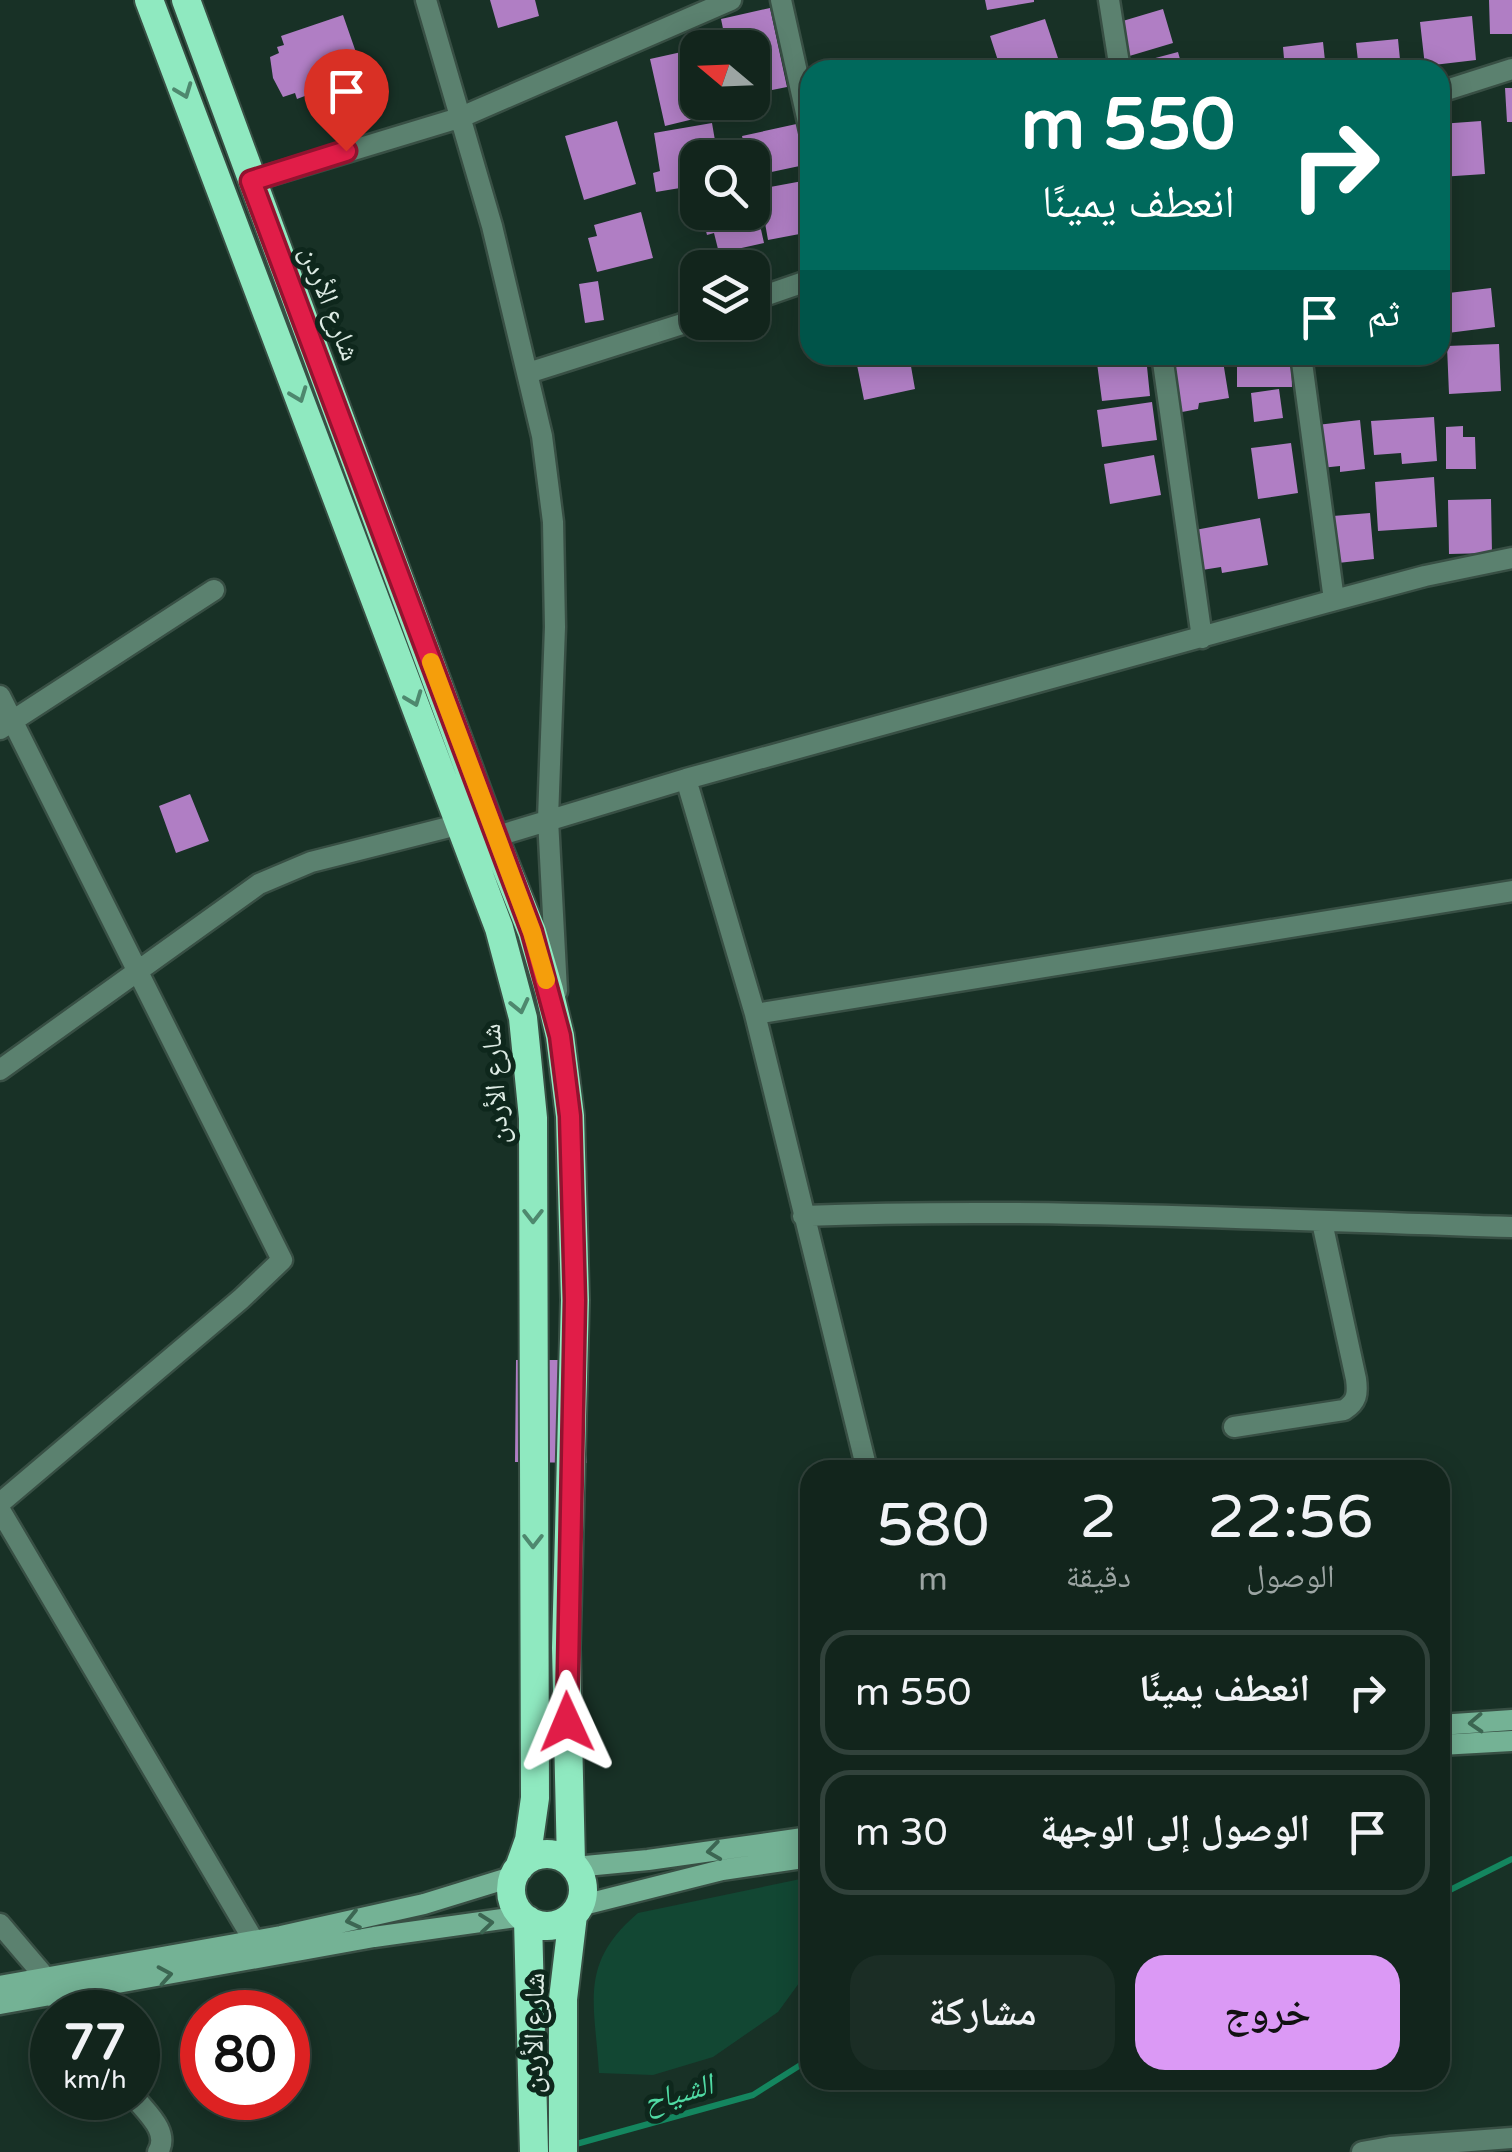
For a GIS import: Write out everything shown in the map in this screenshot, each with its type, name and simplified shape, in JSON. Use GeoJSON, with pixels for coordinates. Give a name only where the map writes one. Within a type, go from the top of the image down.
{"type":"FeatureCollection","features":[{"type":"Feature","properties":{"kind":"highway","name":"شارع الأردن"},"geometry":{"type":"LineString","coordinates":[[149,0],[499,928],[528,1044],[533,1118],[535,1798],[529,1840],[517,1872]]}},
{"type":"Feature","properties":{"kind":"highway","name":"شارع الأردن"},"geometry":{"type":"LineString","coordinates":[[186,0],[532,932],[560,1036],[570,1116],[575,1300],[566,1648],[573,1865]]}},
{"type":"Feature","properties":{"kind":"highway"},"geometry":{"type":"LineString","coordinates":[[533,1118],[570,1116]]}},
{"type":"Feature","properties":{"kind":"highway"},"geometry":{"type":"LineString","coordinates":[[550,1854],[573,1865],[583,1886],[576,1910],[565,1921],[546,1926],[526,1918],[514,1902],[517,1872],[528,1860],[550,1854]]}},
{"type":"Feature","properties":{"kind":"highway","name":"شارع الأردن"},"geometry":{"type":"LineString","coordinates":[[563,2152],[563,2000],[576,1910]]}},
{"type":"Feature","properties":{"kind":"highway","name":"شارع الأردن"},"geometry":{"type":"LineString","coordinates":[[526,1918],[534,2152]]}},
{"type":"Feature","properties":{"kind":"main road"},"geometry":{"type":"LineString","coordinates":[[1450,1724],[1512,1720]]}},
{"type":"Feature","properties":{"kind":"main road"},"geometry":{"type":"LineString","coordinates":[[1450,1744],[1512,1741]]}},
{"type":"Feature","properties":{"kind":"main road"},"geometry":{"type":"LineString","coordinates":[[573,1865],[648,1860],[800,1838]]}},
{"type":"Feature","properties":{"kind":"main road"},"geometry":{"type":"LineString","coordinates":[[576,1910],[722,1870],[800,1858]]}},
{"type":"Feature","properties":{"kind":"main road"},"geometry":{"type":"LineString","coordinates":[[0,2004],[49,1986],[424,1904],[517,1872]]}},
{"type":"Feature","properties":{"kind":"main road"},"geometry":{"type":"LineString","coordinates":[[0,1986],[49,1986],[526,1918]]}},
{"type":"Feature","properties":{"kind":"street"},"geometry":{"type":"LineString","coordinates":[[426,0],[492,226],[542,436],[553,522],[555,627],[548,818],[560,1036]]}},
{"type":"Feature","properties":{"kind":"street"},"geometry":{"type":"LineString","coordinates":[[251,181],[459,118],[731,0]]}},
{"type":"Feature","properties":{"kind":"street"},"geometry":{"type":"LineString","coordinates":[[781,0],[800,86]]}},
{"type":"Feature","properties":{"kind":"street"},"geometry":{"type":"LineString","coordinates":[[1109,0],[1118,60]]}},
{"type":"Feature","properties":{"kind":"street"},"geometry":{"type":"LineString","coordinates":[[1450,89],[1512,69]]}},
{"type":"Feature","properties":{"kind":"street"},"geometry":{"type":"LineString","coordinates":[[770,294],[800,283]]}},
{"type":"Feature","properties":{"kind":"street"},"geometry":{"type":"LineString","coordinates":[[528,373],[680,326]]}},
{"type":"Feature","properties":{"kind":"street"},"geometry":{"type":"LineString","coordinates":[[1163,365],[1202,638]]}},
{"type":"Feature","properties":{"kind":"street"},"geometry":{"type":"LineString","coordinates":[[1302,365],[1334,600]]}},
{"type":"Feature","properties":{"kind":"street"},"geometry":{"type":"LineString","coordinates":[[494,837],[686,779],[1334,600],[1512,558]]}},
{"type":"Feature","properties":{"kind":"street"},"geometry":{"type":"LineString","coordinates":[[6,725],[214,590]]}},
{"type":"Feature","properties":{"kind":"street"},"geometry":{"type":"LineString","coordinates":[[0,696],[6,725],[138,973],[282,1262],[0,1506],[254,1941]]}},
{"type":"Feature","properties":{"kind":"street"},"geometry":{"type":"LineString","coordinates":[[686,779],[755,1014],[864,1460]]}},
{"type":"Feature","properties":{"kind":"street"},"geometry":{"type":"LineString","coordinates":[[0,1070],[259,884],[311,862],[461,824]]}},
{"type":"Feature","properties":{"kind":"street"},"geometry":{"type":"LineString","coordinates":[[755,1014],[1512,891]]}},
{"type":"Feature","properties":{"kind":"street"},"geometry":{"type":"LineString","coordinates":[[803,1216],[887,1213],[1512,1227]]}},
{"type":"Feature","properties":{"kind":"street"},"geometry":{"type":"LineString","coordinates":[[1234,1427],[1344,1410],[1354,1404],[1358,1393],[1356,1379],[1322,1222]]}},
{"type":"Feature","properties":{"kind":"street"},"geometry":{"type":"LineString","coordinates":[[0,1924],[52,1990]]}},
{"type":"Feature","properties":{"kind":"street"},"geometry":{"type":"LineString","coordinates":[[152,2120],[162,2134],[158,2152]]}},
{"type":"Feature","properties":{"kind":"street"},"geometry":{"type":"LineString","coordinates":[[1362,2152],[1512,2138]]}},
{"type":"Feature","properties":{"kind":"green space"},"geometry":{"type":"Polygon","coordinates":[[[800,1879],[800,1982],[778,2012],[713,2057],[653,2075],[599,2073],[594,2005],[598,1968],[619,1932],[638,1913],[800,1879]]]}},
{"type":"Feature","properties":{"kind":"building"},"geometry":{"type":"Polygon","coordinates":[[[490,0],[535,0],[539,16],[498,28],[490,0]]]}},
{"type":"Feature","properties":{"kind":"building"},"geometry":{"type":"Polygon","coordinates":[[[985,0],[1034,0],[1034,2],[987,10],[985,0]]]}},
{"type":"Feature","properties":{"kind":"building"},"geometry":{"type":"Polygon","coordinates":[[[1489,0],[1512,0],[1512,34],[1490,34],[1489,0]]]}},
{"type":"Feature","properties":{"kind":"building"},"geometry":{"type":"Polygon","coordinates":[[[770,8],[787,87],[770,90],[770,30],[723,30],[721,19],[770,8]]]}},
{"type":"Feature","properties":{"kind":"building"},"geometry":{"type":"Polygon","coordinates":[[[1163,9],[1173,43],[1126,57],[1116,23],[1163,9]]]}},
{"type":"Feature","properties":{"kind":"building"},"geometry":{"type":"Polygon","coordinates":[[[343,15],[367,84],[313,103],[310,94],[297,99],[295,93],[283,97],[273,78],[270,57],[279,53],[277,47],[284,45],[281,36],[343,15]]]}},
{"type":"Feature","properties":{"kind":"building"},"geometry":{"type":"Polygon","coordinates":[[[1472,16],[1476,60],[1450,63],[1450,60],[1424,60],[1420,22],[1472,16]]]}},
{"type":"Feature","properties":{"kind":"building"},"geometry":{"type":"Polygon","coordinates":[[[1045,19],[1058,58],[998,60],[990,36],[1045,19]]]}},
{"type":"Feature","properties":{"kind":"building"},"geometry":{"type":"Polygon","coordinates":[[[1398,39],[1400,60],[1358,60],[1356,43],[1398,39]]]}},
{"type":"Feature","properties":{"kind":"building"},"geometry":{"type":"Polygon","coordinates":[[[1323,42],[1325,60],[1284,60],[1283,47],[1323,42]]]}},
{"type":"Feature","properties":{"kind":"building"},"geometry":{"type":"Polygon","coordinates":[[[680,52],[680,120],[690,120],[665,126],[650,59],[680,52]]]}},
{"type":"Feature","properties":{"kind":"building"},"geometry":{"type":"Polygon","coordinates":[[[1178,52],[1180,60],[1148,60],[1178,52]]]}},
{"type":"Feature","properties":{"kind":"building"},"geometry":{"type":"Polygon","coordinates":[[[1505,88],[1512,88],[1512,122],[1507,122],[1505,88]]]}},
{"type":"Feature","properties":{"kind":"building"},"geometry":{"type":"Polygon","coordinates":[[[617,121],[636,184],[584,200],[565,136],[617,121]]]}},
{"type":"Feature","properties":{"kind":"building"},"geometry":{"type":"Polygon","coordinates":[[[1481,121],[1485,174],[1450,176],[1450,123],[1481,121]]]}},
{"type":"Feature","properties":{"kind":"building"},"geometry":{"type":"Polygon","coordinates":[[[712,123],[715,140],[680,140],[680,188],[656,192],[653,173],[660,171],[654,133],[712,123]]]}},
{"type":"Feature","properties":{"kind":"building"},"geometry":{"type":"Polygon","coordinates":[[[800,123],[800,166],[770,172],[770,140],[743,140],[742,136],[800,123]]]}},
{"type":"Feature","properties":{"kind":"building"},"geometry":{"type":"Polygon","coordinates":[[[800,181],[800,234],[768,240],[770,187],[800,181]]]}},
{"type":"Feature","properties":{"kind":"building"},"geometry":{"type":"Polygon","coordinates":[[[641,212],[653,258],[597,272],[588,238],[597,236],[594,225],[641,212]]]}},
{"type":"Feature","properties":{"kind":"building"},"geometry":{"type":"Polygon","coordinates":[[[706,230],[761,230],[764,243],[718,250],[714,233],[707,235],[706,230]]]}},
{"type":"Feature","properties":{"kind":"building"},"geometry":{"type":"Polygon","coordinates":[[[598,281],[604,320],[585,323],[579,284],[598,281]]]}},
{"type":"Feature","properties":{"kind":"building"},"geometry":{"type":"Polygon","coordinates":[[[1491,288],[1495,327],[1450,333],[1450,293],[1491,288]]]}},
{"type":"Feature","properties":{"kind":"building"},"geometry":{"type":"Polygon","coordinates":[[[1499,344],[1501,391],[1449,394],[1450,346],[1499,344]]]}},
{"type":"Feature","properties":{"kind":"building"},"geometry":{"type":"Polygon","coordinates":[[[857,365],[911,365],[915,389],[864,400],[857,365]]]}},
{"type":"Feature","properties":{"kind":"building"},"geometry":{"type":"Polygon","coordinates":[[[1097,365],[1147,365],[1150,396],[1102,401],[1097,365]]]}},
{"type":"Feature","properties":{"kind":"building"},"geometry":{"type":"Polygon","coordinates":[[[1175,365],[1224,365],[1229,398],[1199,403],[1198,409],[1182,412],[1175,365]]]}},
{"type":"Feature","properties":{"kind":"building"},"geometry":{"type":"Polygon","coordinates":[[[1237,365],[1291,365],[1292,387],[1237,387],[1237,365]]]}},
{"type":"Feature","properties":{"kind":"building"},"geometry":{"type":"Polygon","coordinates":[[[1279,389],[1283,418],[1254,422],[1251,393],[1279,389]]]}},
{"type":"Feature","properties":{"kind":"building"},"geometry":{"type":"Polygon","coordinates":[[[1152,402],[1157,440],[1102,447],[1097,410],[1152,402]]]}},
{"type":"Feature","properties":{"kind":"building"},"geometry":{"type":"Polygon","coordinates":[[[1434,417],[1437,461],[1402,464],[1401,453],[1374,455],[1371,421],[1434,417]]]}},
{"type":"Feature","properties":{"kind":"building"},"geometry":{"type":"Polygon","coordinates":[[[1360,420],[1365,469],[1340,472],[1340,466],[1321,468],[1317,425],[1360,420]]]}},
{"type":"Feature","properties":{"kind":"building"},"geometry":{"type":"Polygon","coordinates":[[[1463,426],[1463,437],[1475,437],[1476,469],[1446,469],[1446,427],[1463,426]]]}},
{"type":"Feature","properties":{"kind":"building"},"geometry":{"type":"Polygon","coordinates":[[[1291,443],[1298,493],[1258,499],[1251,448],[1291,443]]]}},
{"type":"Feature","properties":{"kind":"building"},"geometry":{"type":"Polygon","coordinates":[[[1154,455],[1161,495],[1110,504],[1104,464],[1154,455]]]}},
{"type":"Feature","properties":{"kind":"building"},"geometry":{"type":"Polygon","coordinates":[[[1434,477],[1437,527],[1378,531],[1375,482],[1434,477]]]}},
{"type":"Feature","properties":{"kind":"building"},"geometry":{"type":"Polygon","coordinates":[[[1491,499],[1492,553],[1449,554],[1448,500],[1491,499]]]}},
{"type":"Feature","properties":{"kind":"building"},"geometry":{"type":"Polygon","coordinates":[[[1370,513],[1374,559],[1338,563],[1333,516],[1370,513]]]}},
{"type":"Feature","properties":{"kind":"building"},"geometry":{"type":"Polygon","coordinates":[[[1260,518],[1268,565],[1222,573],[1221,567],[1202,570],[1195,530],[1260,518]]]}},
{"type":"Feature","properties":{"kind":"building"},"geometry":{"type":"Polygon","coordinates":[[[190,794],[209,841],[176,853],[159,806],[190,794]]]}},
{"type":"Feature","properties":{"kind":"building"},"geometry":{"type":"Polygon","coordinates":[[[516,1360],[587,1360],[587,1463],[515,1462],[516,1360]]]}},
{"type":"Feature","properties":{"kind":"waterway","name":"الشياح"},"geometry":{"type":"LineString","coordinates":[[1450,1890],[1512,1859]]}},
{"type":"Feature","properties":{"kind":"waterway","name":"الشياح"},"geometry":{"type":"LineString","coordinates":[[569,2146],[753,2095],[800,2065]]}},
{"type":"Feature","properties":{"kind":"slow traffic"},"geometry":{"type":"LineString","coordinates":[[431,662],[532,932],[546,980]]}},
{"type":"Feature","properties":{"kind":"route"},"geometry":{"type":"LineString","coordinates":[[346,151],[251,181],[532,932],[560,1036],[570,1116],[575,1300],[567,1722]]}}]}
